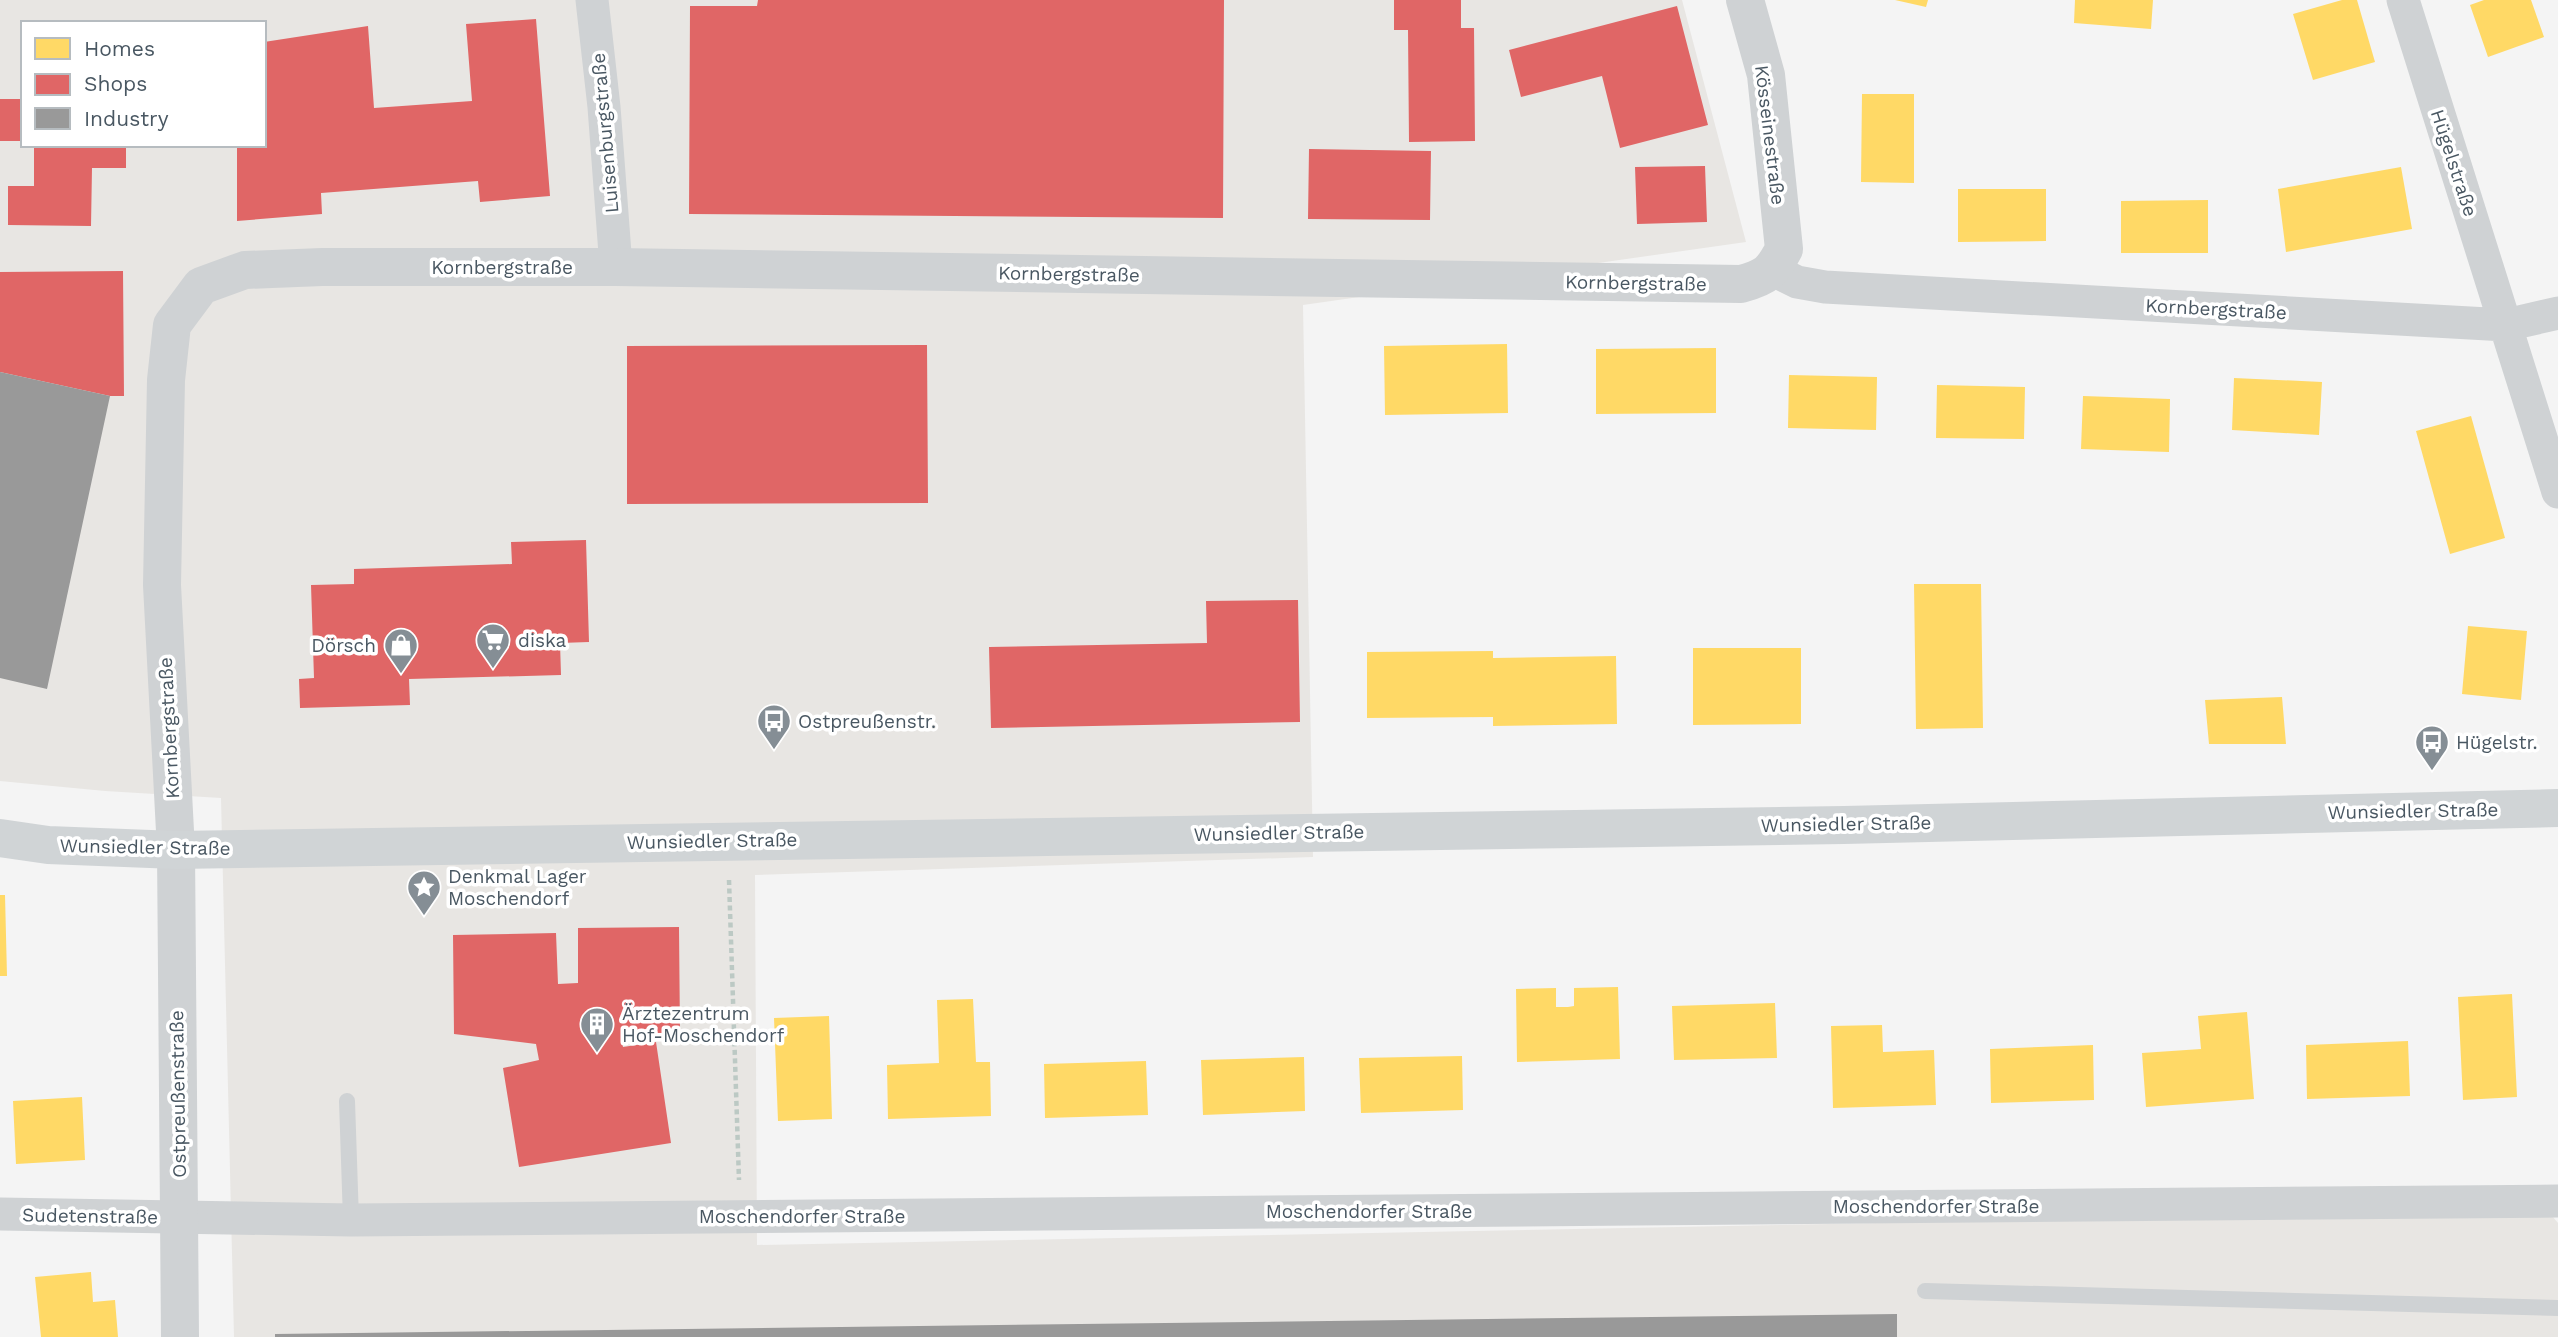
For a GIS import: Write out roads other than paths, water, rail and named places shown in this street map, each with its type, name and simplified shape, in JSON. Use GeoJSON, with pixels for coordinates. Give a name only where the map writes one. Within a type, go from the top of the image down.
{"type":"FeatureCollection","features":[{"type":"Feature","properties":{"kind":"main road","name":"Wunsiedler Straße"},"geometry":{"type":"LineString","coordinates":[[0,838],[48,845],[176,850],[1844,825],[2558,808]]}},
{"type":"Feature","properties":{"kind":"street","name":"Luisenburgstraße"},"geometry":{"type":"LineString","coordinates":[[592,0],[604,107],[615,267]]}},
{"type":"Feature","properties":{"kind":"street","name":"Kösseinestraße"},"geometry":{"type":"LineString","coordinates":[[1745,0],[1766,75],[1781,213],[1784,249],[1773,270]]}},
{"type":"Feature","properties":{"kind":"street","name":"Hügelstraße"},"geometry":{"type":"LineString","coordinates":[[2403,0],[2558,492]]}},
{"type":"Feature","properties":{"kind":"street","name":"Kornbergstraße"},"geometry":{"type":"LineString","coordinates":[[176,850],[162,585],[166,380],[172,325],[201,286],[245,270],[322,267],[615,267],[1741,284],[1759,279],[1773,270],[1797,282],[1825,287],[2506,325]]}},
{"type":"Feature","properties":{"kind":"street"},"geometry":{"type":"LineString","coordinates":[[2506,325],[2558,313]]}},
{"type":"Feature","properties":{"kind":"street","name":"Ostpreußenstraße"},"geometry":{"type":"LineString","coordinates":[[176,850],[180,1337]]}},
{"type":"Feature","properties":{"kind":"street","name":"Moschendorfer Straße"},"geometry":{"type":"LineString","coordinates":[[180,1217],[351,1220],[2558,1201]]}},
{"type":"Feature","properties":{"kind":"street","name":"Sudetenstraße"},"geometry":{"type":"LineString","coordinates":[[0,1214],[180,1217]]}},
{"type":"Feature","properties":{"kind":"lane"},"geometry":{"type":"LineString","coordinates":[[347,1101],[351,1220]]}},
{"type":"Feature","properties":{"kind":"lane"},"geometry":{"type":"LineString","coordinates":[[1925,1292],[2558,1308]]}},
{"type":"Feature","properties":{"kind":"place","name":"diska"},"geometry":{"type":"Point","coordinates":[493,670]}},
{"type":"Feature","properties":{"kind":"place","name":"Dörsch"},"geometry":{"type":"Point","coordinates":[401,675]}},
{"type":"Feature","properties":{"kind":"place","name":"Ostpreußenstr."},"geometry":{"type":"Point","coordinates":[774,751]}},
{"type":"Feature","properties":{"kind":"place","name":"Hügelstr."},"geometry":{"type":"Point","coordinates":[2432,772]}},
{"type":"Feature","properties":{"kind":"place","name":"Denkmal Lager Moschendorf"},"geometry":{"type":"Point","coordinates":[424,917]}},
{"type":"Feature","properties":{"kind":"place","name":"Ärztezentrum Hof-Moschendorf"},"geometry":{"type":"Point","coordinates":[597,1054]}}]}
